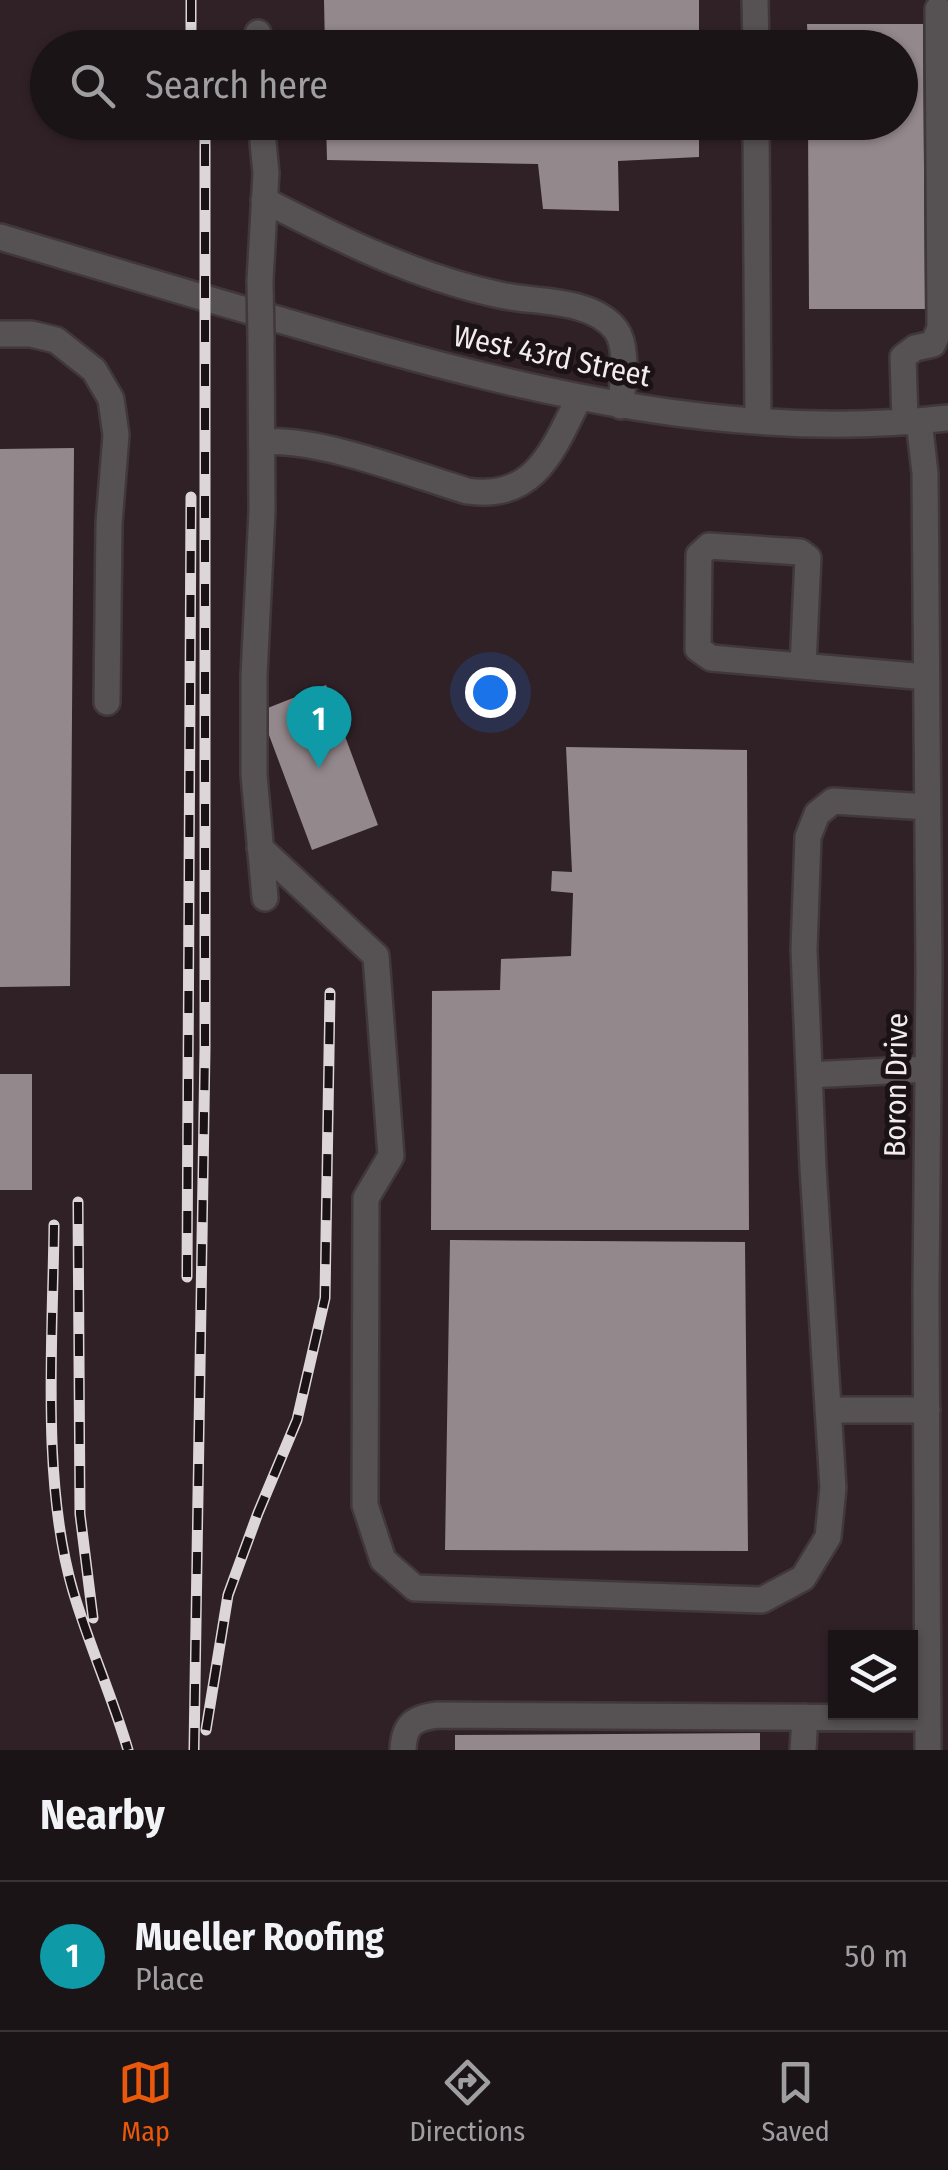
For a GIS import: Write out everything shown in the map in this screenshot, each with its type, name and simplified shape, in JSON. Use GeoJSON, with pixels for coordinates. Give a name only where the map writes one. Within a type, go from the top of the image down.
{"type":"FeatureCollection","features":[{"type":"Feature","properties":{"kind":"street"},"geometry":{"type":"LineString","coordinates":[[756,0],[756,30]]}},
{"type":"Feature","properties":{"kind":"street","name":"Boron Drive"},"geometry":{"type":"LineString","coordinates":[[928,1750],[935,1708],[927,1410],[937,1344],[935,1081],[939,968],[928,807],[937,528],[912,421],[903,357],[915,348],[933,344],[940,328],[938,8]]}},
{"type":"Feature","properties":{"kind":"street"},"geometry":{"type":"LineString","coordinates":[[263,140],[266,173],[260,281],[262,442],[254,755],[265,898]]}},
{"type":"Feature","properties":{"kind":"street"},"geometry":{"type":"LineString","coordinates":[[756,140],[758,420]]}},
{"type":"Feature","properties":{"kind":"street"},"geometry":{"type":"LineString","coordinates":[[264,200],[347,243],[406,267],[498,295],[593,311],[616,330],[622,346],[621,406]]}},
{"type":"Feature","properties":{"kind":"street","name":"West 43rd Street"},"geometry":{"type":"LineString","coordinates":[[0,237],[472,375],[579,398],[758,420],[948,418]]}},
{"type":"Feature","properties":{"kind":"street"},"geometry":{"type":"LineString","coordinates":[[0,334],[31,334],[56,340],[94,370],[110,399],[116,435],[109,523],[108,702]]}},
{"type":"Feature","properties":{"kind":"street"},"geometry":{"type":"LineString","coordinates":[[262,442],[278,440],[316,446],[468,491],[491,494],[515,488],[530,477],[552,450],[579,398]]}},
{"type":"Feature","properties":{"kind":"street"},"geometry":{"type":"LineString","coordinates":[[802,666],[808,558],[800,552],[708,546],[699,555],[698,649],[711,658],[802,666],[934,666]]}},
{"type":"Feature","properties":{"kind":"street"},"geometry":{"type":"LineString","coordinates":[[260,848],[376,956],[391,1156],[366,1198],[365,1505],[383,1560],[416,1588],[762,1600],[803,1578],[828,1537],[833,1488],[804,950],[808,837],[818,814],[833,801],[928,807]]}},
{"type":"Feature","properties":{"kind":"street"},"geometry":{"type":"LineString","coordinates":[[809,1075],[935,1081]]}},
{"type":"Feature","properties":{"kind":"street"},"geometry":{"type":"LineString","coordinates":[[828,1410],[927,1410]]}},
{"type":"Feature","properties":{"kind":"street"},"geometry":{"type":"LineString","coordinates":[[402,1750],[404,1731],[410,1722],[438,1715],[806,1717],[935,1708]]}},
{"type":"Feature","properties":{"kind":"street"},"geometry":{"type":"LineString","coordinates":[[803,1750],[806,1717]]}},
{"type":"Feature","properties":{"kind":"shaded area"},"geometry":{"type":"Polygon","coordinates":[[[0,0],[948,0],[948,1750],[0,1750],[0,0]]]}},
{"type":"Feature","properties":{"kind":"building"},"geometry":{"type":"Polygon","coordinates":[[[324,0],[699,0],[699,30],[325,30],[324,0]]]}},
{"type":"Feature","properties":{"kind":"building"},"geometry":{"type":"Polygon","coordinates":[[[807,24],[923,24],[925,309],[809,309],[808,140],[918,140],[918,30],[807,30],[807,24]]]}},
{"type":"Feature","properties":{"kind":"building"},"geometry":{"type":"Polygon","coordinates":[[[326,140],[699,140],[699,157],[618,161],[619,211],[543,209],[538,164],[327,160],[326,140]]]}},
{"type":"Feature","properties":{"kind":"building"},"geometry":{"type":"Polygon","coordinates":[[[74,448],[70,986],[0,987],[0,449],[74,448]]]}},
{"type":"Feature","properties":{"kind":"building"},"geometry":{"type":"Polygon","coordinates":[[[326,685],[378,825],[312,850],[260,711],[326,685]]]}},
{"type":"Feature","properties":{"kind":"building"},"geometry":{"type":"Polygon","coordinates":[[[566,747],[747,750],[749,1230],[431,1230],[432,991],[500,990],[501,959],[571,956],[573,893],[551,891],[552,871],[572,872],[566,747]]]}},
{"type":"Feature","properties":{"kind":"building"},"geometry":{"type":"Polygon","coordinates":[[[0,1074],[32,1074],[32,1190],[0,1190],[0,1074]]]}},
{"type":"Feature","properties":{"kind":"building"},"geometry":{"type":"Polygon","coordinates":[[[450,1240],[745,1242],[748,1551],[445,1550],[450,1240]]]}},
{"type":"Feature","properties":{"kind":"building"},"geometry":{"type":"Polygon","coordinates":[[[760,1733],[760,1750],[455,1750],[455,1735],[760,1733]]]}},
{"type":"Feature","properties":{"kind":"railway"},"geometry":{"type":"LineString","coordinates":[[191,0],[191,30]]}},
{"type":"Feature","properties":{"kind":"railway"},"geometry":{"type":"LineString","coordinates":[[194,1750],[205,1049],[205,140]]}},
{"type":"Feature","properties":{"kind":"railway"},"geometry":{"type":"LineString","coordinates":[[187,1277],[191,497]]}},
{"type":"Feature","properties":{"kind":"railway"},"geometry":{"type":"LineString","coordinates":[[206,1730],[228,1595],[297,1420],[325,1298],[330,993]]}},
{"type":"Feature","properties":{"kind":"railway"},"geometry":{"type":"LineString","coordinates":[[78,1202],[80,1514],[93,1618]]}},
{"type":"Feature","properties":{"kind":"railway"},"geometry":{"type":"LineString","coordinates":[[54,1225],[51,1410],[56,1503],[73,1591],[128,1750]]}},
{"type":"Feature","properties":{"kind":"place","name":"Mueller Roofing"},"geometry":{"type":"Point","coordinates":[319,768]}}]}
